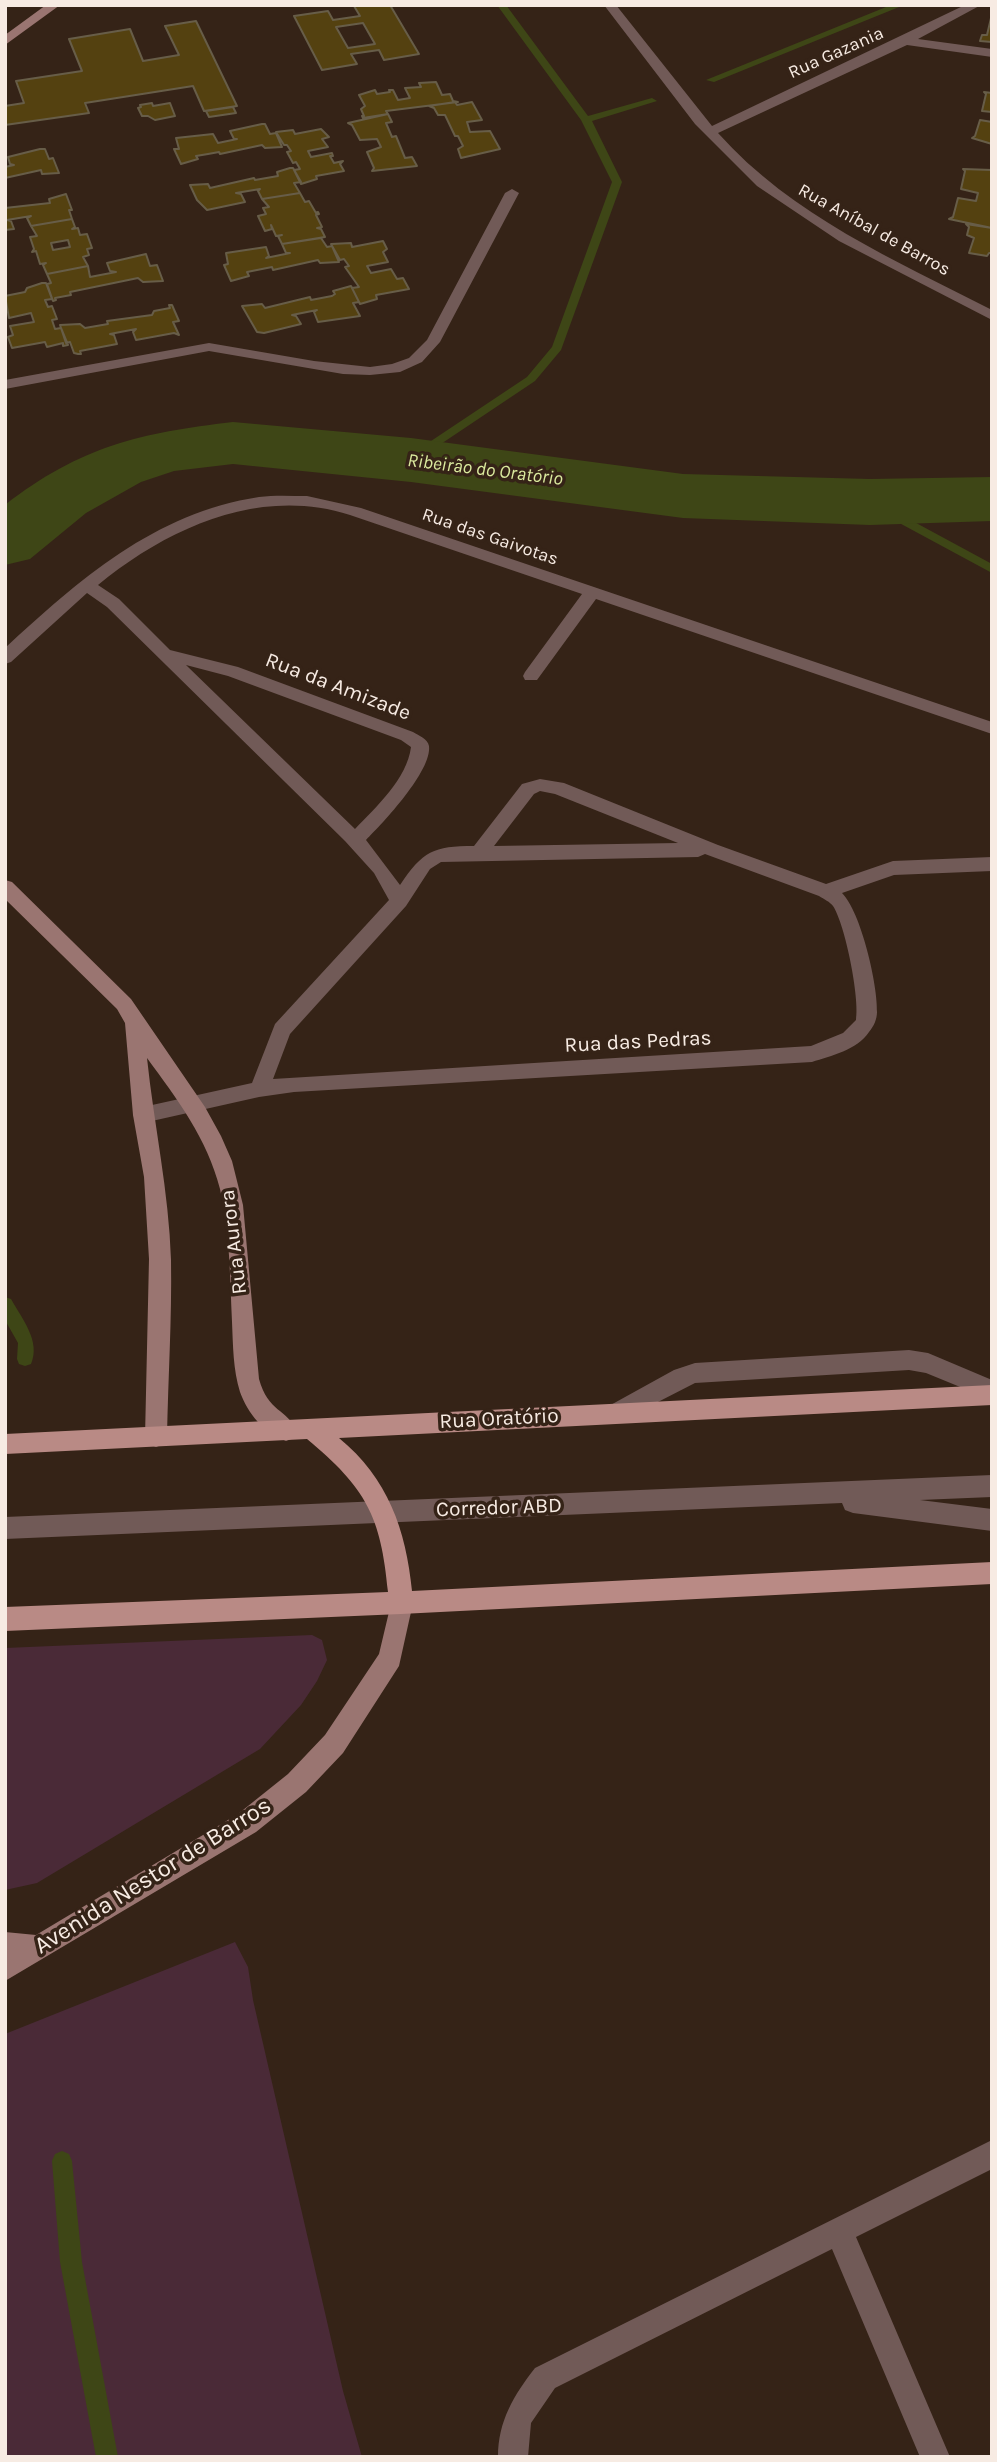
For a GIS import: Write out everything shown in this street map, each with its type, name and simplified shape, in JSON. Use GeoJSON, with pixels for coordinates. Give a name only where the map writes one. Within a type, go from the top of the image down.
{"type":"FeatureCollection","features":[{"type":"Feature","properties":{"kind":"main road","name":"Rua Oratório"},"geometry":{"type":"LineString","coordinates":[[5,1444],[615,1414],[992,1392]]}},
{"type":"Feature","properties":{"kind":"main road"},"geometry":{"type":"LineString","coordinates":[[311,1429],[347,1457],[369,1481],[385,1513],[397,1551],[401,1603]]}},
{"type":"Feature","properties":{"kind":"main road"},"geometry":{"type":"LineString","coordinates":[[5,1619],[401,1603],[992,1573]]}},
{"type":"Feature","properties":{"kind":"street"},"geometry":{"type":"LineString","coordinates":[[5,41],[54,5]]}},
{"type":"Feature","properties":{"kind":"street","name":"Rua Aníbal de Barros"},"geometry":{"type":"LineString","coordinates":[[610,5],[710,132],[760,181],[803,215],[992,316]]}},
{"type":"Feature","properties":{"kind":"street","name":"Rua Gazania"},"geometry":{"type":"LineString","coordinates":[[710,132],[905,41],[975,5]]}},
{"type":"Feature","properties":{"kind":"street"},"geometry":{"type":"LineString","coordinates":[[905,41],[992,52]]}},
{"type":"Feature","properties":{"kind":"street"},"geometry":{"type":"LineString","coordinates":[[5,385],[209,347],[351,370],[394,368],[414,361],[433,342],[512,193]]}},
{"type":"Feature","properties":{"kind":"street","name":"Rua das Gaivotas"},"geometry":{"type":"LineString","coordinates":[[5,658],[85,584],[138,546],[220,508],[265,499],[310,500],[343,508],[992,728]]}},
{"type":"Feature","properties":{"kind":"street"},"geometry":{"type":"LineString","coordinates":[[85,584],[113,603],[354,841],[381,869],[394,887],[399,901]]}},
{"type":"Feature","properties":{"kind":"street"},"geometry":{"type":"LineString","coordinates":[[531,676],[592,592]]}},
{"type":"Feature","properties":{"kind":"street","name":"Rua da Amizade"},"geometry":{"type":"LineString","coordinates":[[163,653],[232,671],[407,736],[420,745],[421,754],[412,768],[373,823],[354,841]]}},
{"type":"Feature","properties":{"kind":"street"},"geometry":{"type":"LineString","coordinates":[[479,852],[528,789],[540,785],[558,788],[712,850],[826,891],[893,868],[992,863]]}},
{"type":"Feature","properties":{"kind":"street"},"geometry":{"type":"LineString","coordinates":[[259,1088],[282,1030],[399,901],[425,864],[436,856],[479,852],[712,850]]}},
{"type":"Feature","properties":{"kind":"street","name":"Rua Aurora"},"geometry":{"type":"LineString","coordinates":[[5,887],[124,1004],[134,1023],[193,1103],[211,1135],[229,1187],[236,1229],[248,1377],[261,1410],[286,1431]]}},
{"type":"Feature","properties":{"kind":"street","name":"Rua das Pedras"},"geometry":{"type":"LineString","coordinates":[[143,1115],[259,1088],[294,1084],[812,1054],[849,1039],[866,1022],[869,1006],[841,904],[826,891]]}},
{"type":"Feature","properties":{"kind":"street","name":"Rua Aurora"},"geometry":{"type":"LineString","coordinates":[[134,1023],[143,1115],[154,1177],[160,1259],[156,1437]]}},
{"type":"Feature","properties":{"kind":"street"},"geometry":{"type":"LineString","coordinates":[[615,1414],[688,1373],[909,1360],[928,1363],[992,1392]]}},
{"type":"Feature","properties":{"kind":"street","name":"Corredor ABD"},"geometry":{"type":"LineString","coordinates":[[5,1528],[992,1486]]}},
{"type":"Feature","properties":{"kind":"street"},"geometry":{"type":"LineString","coordinates":[[799,1495],[992,1521]]}},
{"type":"Feature","properties":{"kind":"street","name":"Avenida Nestor de Barros"},"geometry":{"type":"LineString","coordinates":[[5,1968],[247,1823],[297,1783],[334,1744],[390,1658],[401,1603]]}},
{"type":"Feature","properties":{"kind":"street"},"geometry":{"type":"LineString","coordinates":[[5,1945],[39,1948]]}},
{"type":"Feature","properties":{"kind":"street"},"geometry":{"type":"LineString","coordinates":[[513,2457],[512,2435],[524,2406],[545,2378],[992,2154]]}},
{"type":"Feature","properties":{"kind":"street"},"geometry":{"type":"LineString","coordinates":[[839,2231],[935,2457]]}},
{"type":"Feature","properties":{"kind":"shaded area"},"geometry":{"type":"Polygon","coordinates":[[[312,1635],[322,1640],[327,1660],[301,1705],[260,1749],[37,1883],[5,1890],[5,1648],[312,1635]]]}},
{"type":"Feature","properties":{"kind":"shaded area"},"geometry":{"type":"Polygon","coordinates":[[[235,1942],[248,1967],[253,2000],[343,2391],[362,2457],[5,2457],[5,2034],[235,1942]]]}},
{"type":"Feature","properties":{"kind":"building"},"geometry":{"type":"Polygon","coordinates":[[[390,5],[419,54],[384,60],[379,50],[351,54],[357,64],[322,70],[294,16],[328,11],[333,20],[360,16],[354,6],[390,5]],[[363,23],[336,27],[348,48],[375,44],[363,23]]]}},
{"type":"Feature","properties":{"kind":"building"},"geometry":{"type":"Polygon","coordinates":[[[991,18],[992,42],[980,41],[982,35],[987,35],[991,18]]]}},
{"type":"Feature","properties":{"kind":"building"},"geometry":{"type":"Polygon","coordinates":[[[196,21],[237,106],[204,111],[193,86],[85,103],[89,113],[5,125],[5,106],[24,103],[16,81],[82,71],[69,39],[130,29],[143,61],[179,55],[165,26],[196,21]]]}},
{"type":"Feature","properties":{"kind":"building"},"geometry":{"type":"Polygon","coordinates":[[[436,82],[442,95],[450,94],[453,101],[458,102],[386,111],[388,114],[363,118],[362,116],[361,109],[365,106],[359,95],[375,90],[377,94],[393,90],[398,100],[410,98],[405,88],[421,87],[419,83],[436,82]]]}},
{"type":"Feature","properties":{"kind":"building"},"geometry":{"type":"Polygon","coordinates":[[[984,92],[992,93],[992,112],[982,111],[986,94],[984,92]]]}},
{"type":"Feature","properties":{"kind":"building"},"geometry":{"type":"Polygon","coordinates":[[[455,102],[457,105],[472,102],[482,120],[467,122],[470,132],[490,131],[500,149],[461,158],[458,149],[463,146],[458,136],[455,136],[445,115],[438,115],[434,108],[429,106],[455,102]]]}},
{"type":"Feature","properties":{"kind":"building"},"geometry":{"type":"Polygon","coordinates":[[[152,103],[153,106],[170,103],[175,116],[155,120],[142,116],[138,108],[140,105],[152,103]]]}},
{"type":"Feature","properties":{"kind":"building"},"geometry":{"type":"Polygon","coordinates":[[[233,107],[236,113],[209,117],[206,111],[233,107]]]}},
{"type":"Feature","properties":{"kind":"building"},"geometry":{"type":"Polygon","coordinates":[[[388,114],[392,122],[386,123],[392,137],[396,136],[405,158],[412,157],[417,166],[372,171],[374,168],[367,152],[381,147],[377,139],[360,140],[352,125],[348,123],[388,114]]]}},
{"type":"Feature","properties":{"kind":"building"},"geometry":{"type":"Polygon","coordinates":[[[980,120],[992,122],[992,144],[972,138],[980,120]]]}},
{"type":"Feature","properties":{"kind":"building"},"geometry":{"type":"Polygon","coordinates":[[[265,124],[270,134],[276,133],[282,147],[265,148],[262,145],[220,154],[219,152],[196,156],[198,159],[181,164],[174,149],[179,149],[176,138],[213,134],[218,143],[237,139],[234,139],[230,131],[265,124]]]}},
{"type":"Feature","properties":{"kind":"building"},"geometry":{"type":"Polygon","coordinates":[[[321,129],[329,137],[322,139],[328,147],[308,151],[311,157],[332,153],[333,156],[330,156],[334,163],[343,161],[340,164],[344,171],[316,176],[317,179],[301,184],[294,170],[300,169],[296,162],[293,163],[287,152],[291,151],[276,132],[293,130],[295,134],[321,129]]]}},
{"type":"Feature","properties":{"kind":"building"},"geometry":{"type":"Polygon","coordinates":[[[45,149],[49,159],[53,158],[59,173],[42,174],[41,170],[5,178],[5,167],[14,165],[10,164],[8,157],[45,149]]]}},
{"type":"Feature","properties":{"kind":"building"},"geometry":{"type":"Polygon","coordinates":[[[293,168],[301,182],[294,183],[300,193],[262,199],[258,191],[260,189],[236,193],[241,194],[245,202],[207,210],[197,200],[190,185],[208,184],[210,188],[254,178],[278,176],[277,172],[293,168]]]}},
{"type":"Feature","properties":{"kind":"building"},"geometry":{"type":"Polygon","coordinates":[[[963,169],[992,170],[992,228],[949,219],[953,217],[958,198],[976,201],[978,193],[961,189],[965,171],[963,169]]]}},
{"type":"Feature","properties":{"kind":"building"},"geometry":{"type":"Polygon","coordinates":[[[300,193],[305,202],[309,201],[316,213],[318,212],[316,215],[322,227],[317,228],[321,229],[325,237],[282,244],[278,236],[282,235],[276,236],[271,225],[272,229],[265,231],[258,216],[266,214],[263,208],[269,207],[262,199],[300,193]]]}},
{"type":"Feature","properties":{"kind":"building"},"geometry":{"type":"Polygon","coordinates":[[[66,194],[72,210],[69,210],[72,219],[31,226],[27,218],[31,216],[7,220],[11,221],[14,229],[5,230],[5,208],[50,203],[49,199],[66,194]]]}},
{"type":"Feature","properties":{"kind":"building"},"geometry":{"type":"Polygon","coordinates":[[[72,219],[75,227],[72,229],[78,228],[80,235],[87,234],[92,248],[87,249],[89,255],[83,257],[88,266],[47,274],[43,265],[46,263],[40,264],[36,251],[32,252],[34,249],[30,237],[37,236],[31,226],[72,219]],[[68,240],[51,243],[53,250],[70,247],[68,240]]]}},
{"type":"Feature","properties":{"kind":"building"},"geometry":{"type":"Polygon","coordinates":[[[966,224],[992,228],[992,253],[987,256],[969,253],[974,238],[967,235],[969,227],[966,224]]]}},
{"type":"Feature","properties":{"kind":"building"},"geometry":{"type":"Polygon","coordinates":[[[321,238],[327,247],[332,246],[339,262],[320,263],[318,260],[273,270],[272,267],[247,272],[249,276],[231,281],[224,265],[228,264],[226,253],[266,247],[269,256],[266,258],[290,253],[286,253],[282,244],[321,238]]]}},
{"type":"Feature","properties":{"kind":"building"},"geometry":{"type":"Polygon","coordinates":[[[383,241],[387,249],[383,252],[388,262],[367,266],[371,273],[391,269],[397,279],[403,278],[409,289],[376,295],[377,299],[360,304],[352,288],[359,287],[345,267],[349,266],[344,259],[340,260],[331,244],[351,243],[352,247],[383,241]]]}},
{"type":"Feature","properties":{"kind":"building"},"geometry":{"type":"Polygon","coordinates":[[[146,254],[150,266],[157,265],[163,281],[143,282],[138,278],[70,292],[71,295],[55,298],[53,301],[47,284],[51,283],[47,274],[88,266],[90,277],[116,272],[110,271],[107,263],[146,254]]]}},
{"type":"Feature","properties":{"kind":"building"},"geometry":{"type":"Polygon","coordinates":[[[46,283],[52,299],[45,300],[48,307],[52,306],[57,319],[52,320],[55,329],[61,328],[68,345],[63,346],[63,343],[47,347],[45,342],[12,348],[8,337],[13,335],[10,326],[34,322],[31,313],[9,318],[5,296],[25,292],[27,288],[46,283]]]}},
{"type":"Feature","properties":{"kind":"building"},"geometry":{"type":"Polygon","coordinates":[[[351,286],[359,302],[353,303],[360,316],[318,322],[314,312],[317,310],[292,315],[296,316],[301,324],[264,333],[257,332],[242,306],[262,304],[265,308],[310,297],[311,300],[332,296],[335,294],[333,291],[351,286]]]}},
{"type":"Feature","properties":{"kind":"building"},"geometry":{"type":"Polygon","coordinates":[[[169,305],[172,305],[179,321],[173,322],[179,335],[174,333],[136,340],[133,332],[136,329],[110,334],[114,335],[117,344],[80,351],[81,354],[74,353],[70,342],[66,343],[60,325],[80,324],[85,328],[108,324],[107,321],[152,315],[154,311],[170,308],[169,305]]]}},
{"type":"Feature","properties":{"kind":"waterway"},"geometry":{"type":"LineString","coordinates":[[501,5],[586,120]]}},
{"type":"Feature","properties":{"kind":"waterway"},"geometry":{"type":"LineString","coordinates":[[711,80],[900,5]]}},
{"type":"Feature","properties":{"kind":"waterway"},"geometry":{"type":"LineString","coordinates":[[586,120],[652,101]]}},
{"type":"Feature","properties":{"kind":"waterway"},"geometry":{"type":"LineString","coordinates":[[411,460],[531,379],[557,348],[617,182],[586,120]]}},
{"type":"Feature","properties":{"kind":"waterway","name":"Ribeirão do Oratório"},"geometry":{"type":"LineString","coordinates":[[5,542],[61,497],[116,467],[166,451],[233,443],[411,460],[683,496],[870,502],[992,499]]}},
{"type":"Feature","properties":{"kind":"waterway"},"geometry":{"type":"LineString","coordinates":[[870,502],[992,569]]}},
{"type":"Feature","properties":{"kind":"waterway"},"geometry":{"type":"LineString","coordinates":[[5,1304],[26,1342],[25,1359]]}},
{"type":"Feature","properties":{"kind":"waterway"},"geometry":{"type":"LineString","coordinates":[[62,2161],[71,2262],[107,2457]]}}]}
